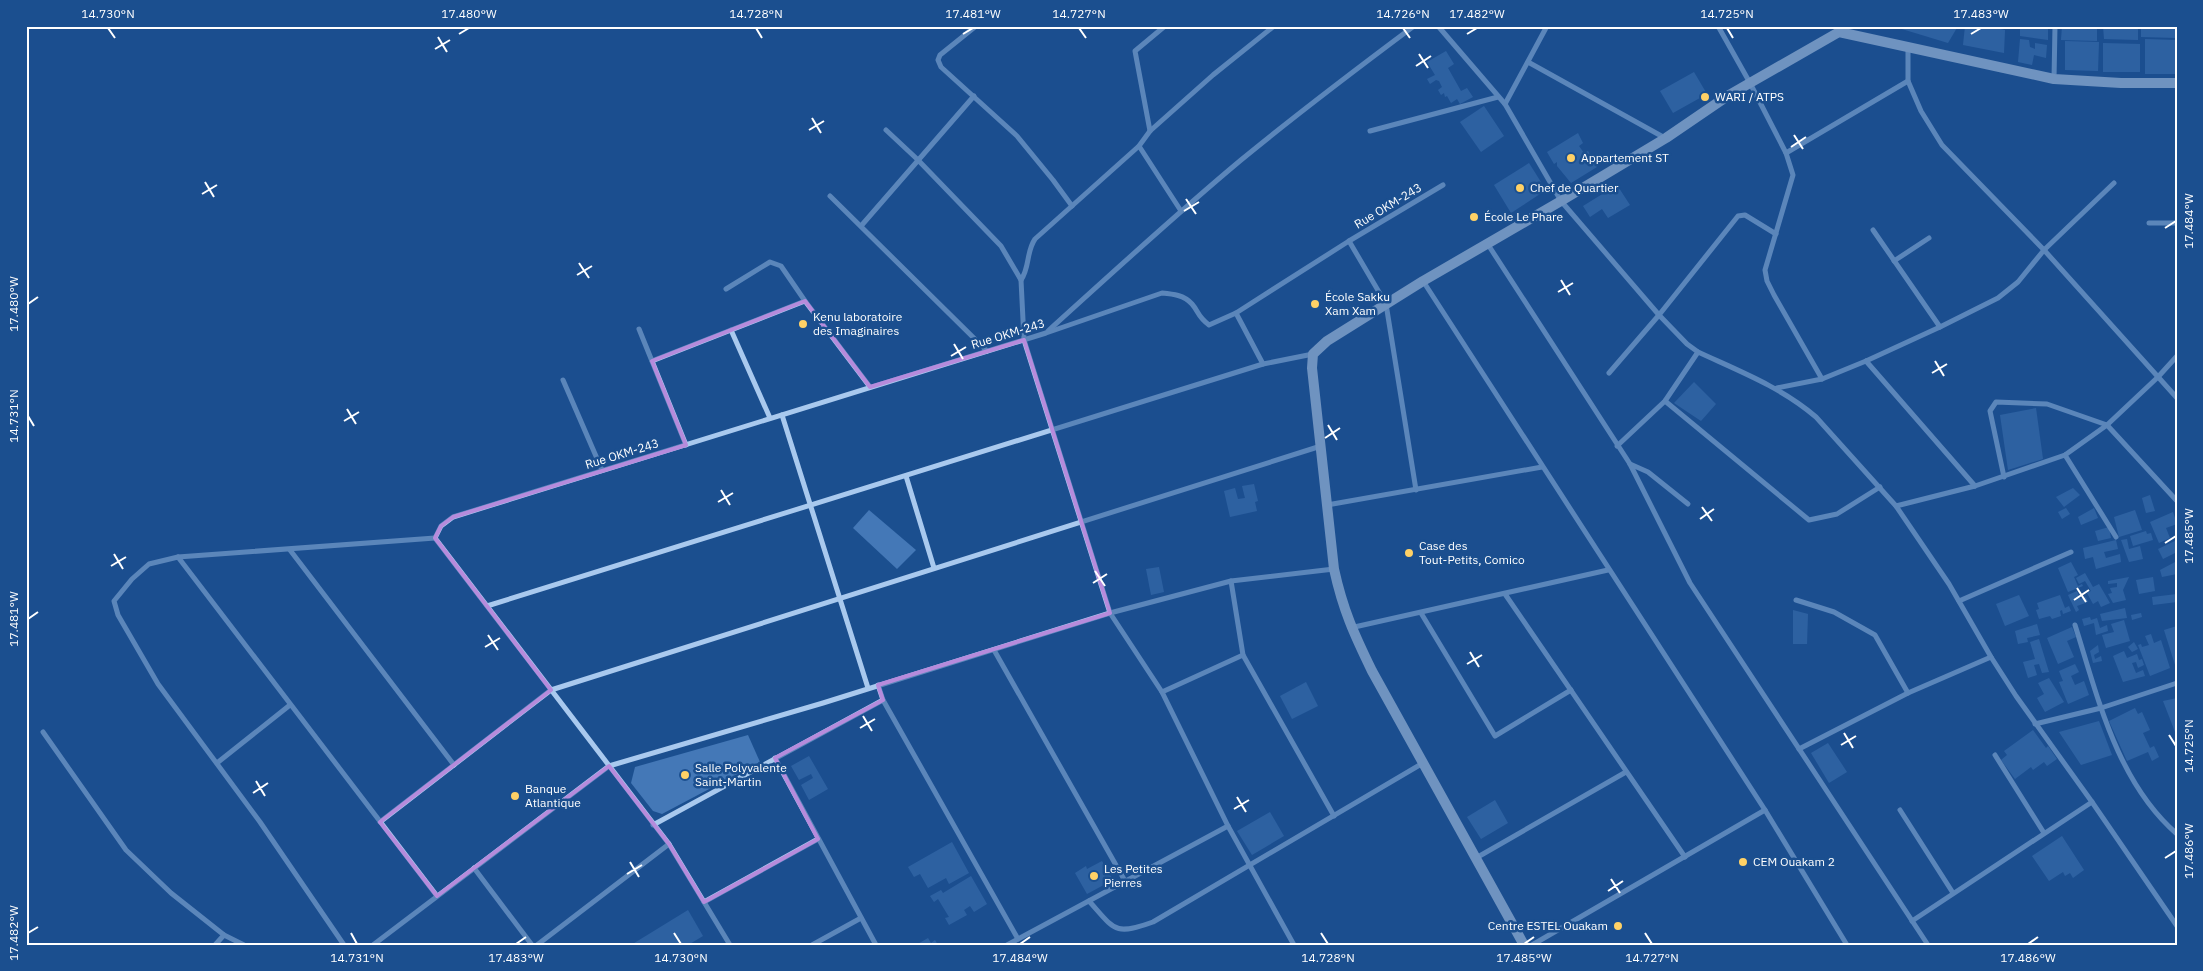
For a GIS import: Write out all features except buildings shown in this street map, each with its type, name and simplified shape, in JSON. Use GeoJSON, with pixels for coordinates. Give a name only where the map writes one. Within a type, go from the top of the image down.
{"type":"FeatureCollection","features":[{"type":"Feature","properties":{"kind":"street"},"geometry":{"type":"LineString","coordinates":[[976,26],[940,55],[938,60],[941,67],[1017,136],[1072,206]]}},
{"type":"Feature","properties":{"kind":"street"},"geometry":{"type":"LineString","coordinates":[[1150,131],[1135,51],[1165,26]]}},
{"type":"Feature","properties":{"kind":"street"},"geometry":{"type":"LineString","coordinates":[[1022,280],[1027,272],[1030,247],[1035,239],[1140,146],[1150,131],[1213,75],[1274,26]]}},
{"type":"Feature","properties":{"kind":"street"},"geometry":{"type":"LineString","coordinates":[[1046,333],[1181,211],[1326,91],[1414,26]]}},
{"type":"Feature","properties":{"kind":"street"},"geometry":{"type":"LineString","coordinates":[[1438,26],[1505,104],[1562,201],[1658,315],[1687,344],[1698,352],[1777,388],[1816,417],[1896,506],[1959,602],[1990,657],[2177,926]]}},
{"type":"Feature","properties":{"kind":"street"},"geometry":{"type":"LineString","coordinates":[[1505,104],[1547,26]]}},
{"type":"Feature","properties":{"kind":"street"},"geometry":{"type":"LineString","coordinates":[[1718,26],[1750,82],[1786,153],[1793,175],[1765,270],[1767,281],[1822,379]]}},
{"type":"Feature","properties":{"kind":"street"},"geometry":{"type":"LineString","coordinates":[[2054,79],[2055,26]]}},
{"type":"Feature","properties":{"kind":"street"},"geometry":{"type":"LineString","coordinates":[[487,606],[1263,364],[1313,354],[1327,341],[1423,281],[1562,201],[1666,138],[1750,82],[1838,29],[2054,79],[2121,83],[2177,83]]}},
{"type":"Feature","properties":{"kind":"street"},"geometry":{"type":"LineString","coordinates":[[1908,46],[1908,81],[1920,111],[1942,144],[2044,250],[2177,398]]}},
{"type":"Feature","properties":{"kind":"street"},"geometry":{"type":"LineString","coordinates":[[1528,62],[1666,138]]}},
{"type":"Feature","properties":{"kind":"street"},"geometry":{"type":"LineString","coordinates":[[1786,153],[1908,81]]}},
{"type":"Feature","properties":{"kind":"street"},"geometry":{"type":"LineString","coordinates":[[861,226],[917,159],[974,96]]}},
{"type":"Feature","properties":{"kind":"street"},"geometry":{"type":"LineString","coordinates":[[1370,131],[1498,98]]}},
{"type":"Feature","properties":{"kind":"street"},"geometry":{"type":"LineString","coordinates":[[886,130],[917,159],[1001,246],[1022,280],[1024,340],[1110,613],[1162,692],[1228,826],[1294,945]]}},
{"type":"Feature","properties":{"kind":"street"},"geometry":{"type":"LineString","coordinates":[[1140,146],[1181,211]]}},
{"type":"Feature","properties":{"kind":"street"},"geometry":{"type":"LineString","coordinates":[[1777,388],[1822,379],[1940,327],[1998,298],[2018,282],[2044,250],[2114,183]]}},
{"type":"Feature","properties":{"kind":"street","name":"Rue OKM-243"},"geometry":{"type":"LineString","coordinates":[[435,538],[441,526],[452,517],[1024,340],[1162,293],[1178,295],[1192,304],[1199,318],[1209,325],[1236,313],[1349,241],[1444,185]]}},
{"type":"Feature","properties":{"kind":"street"},"geometry":{"type":"LineString","coordinates":[[830,196],[987,351]]}},
{"type":"Feature","properties":{"kind":"street"},"geometry":{"type":"LineString","coordinates":[[1609,372],[1741,214],[1776,234]]}},
{"type":"Feature","properties":{"kind":"street"},"geometry":{"type":"LineString","coordinates":[[2149,223],[2177,223]]}},
{"type":"Feature","properties":{"kind":"street"},"geometry":{"type":"LineString","coordinates":[[1873,230],[1940,327]]}},
{"type":"Feature","properties":{"kind":"street"},"geometry":{"type":"LineString","coordinates":[[1894,261],[1930,238]]}},
{"type":"Feature","properties":{"kind":"street"},"geometry":{"type":"LineString","coordinates":[[1349,241],[1386,304],[1416,490]]}},
{"type":"Feature","properties":{"kind":"street"},"geometry":{"type":"LineString","coordinates":[[1487,243],[1630,464],[1690,583],[1928,945]]}},
{"type":"Feature","properties":{"kind":"street"},"geometry":{"type":"LineString","coordinates":[[726,288],[770,262],[781,266],[804,301],[870,387]]}},
{"type":"Feature","properties":{"kind":"street"},"geometry":{"type":"LineString","coordinates":[[1423,281],[1608,570],[1765,810],[1847,945]]}},
{"type":"Feature","properties":{"kind":"street"},"geometry":{"type":"LineString","coordinates":[[652,361],[804,301]]}},
{"type":"Feature","properties":{"kind":"street"},"geometry":{"type":"LineString","coordinates":[[1236,313],[1263,364]]}},
{"type":"Feature","properties":{"kind":"street"},"geometry":{"type":"LineString","coordinates":[[639,329],[686,445]]}},
{"type":"Feature","properties":{"kind":"street"},"geometry":{"type":"LineString","coordinates":[[731,330],[770,418]]}},
{"type":"Feature","properties":{"kind":"street"},"geometry":{"type":"LineString","coordinates":[[1617,446],[1665,401],[1698,352]]}},
{"type":"Feature","properties":{"kind":"street"},"geometry":{"type":"LineString","coordinates":[[1313,354],[1312,368],[1334,569],[1341,602],[1350,628],[1524,945]]}},
{"type":"Feature","properties":{"kind":"street"},"geometry":{"type":"LineString","coordinates":[[1896,506],[2004,477],[2065,455],[2106,425],[2158,377],[2177,356]]}},
{"type":"Feature","properties":{"kind":"street"},"geometry":{"type":"LineString","coordinates":[[1866,361],[1974,486]]}},
{"type":"Feature","properties":{"kind":"street"},"geometry":{"type":"LineString","coordinates":[[563,380],[602,470]]}},
{"type":"Feature","properties":{"kind":"street"},"geometry":{"type":"LineString","coordinates":[[1665,401],[1809,520],[1836,514],[1880,487]]}},
{"type":"Feature","properties":{"kind":"street"},"geometry":{"type":"LineString","coordinates":[[2004,477],[1990,411],[1996,402],[2047,404],[2106,425],[2177,501]]}},
{"type":"Feature","properties":{"kind":"street"},"geometry":{"type":"LineString","coordinates":[[782,415],[868,688]]}},
{"type":"Feature","properties":{"kind":"street"},"geometry":{"type":"LineString","coordinates":[[380,822],[551,690],[1321,446]]}},
{"type":"Feature","properties":{"kind":"street"},"geometry":{"type":"LineString","coordinates":[[2065,455],[2116,537]]}},
{"type":"Feature","properties":{"kind":"street"},"geometry":{"type":"LineString","coordinates":[[1630,464],[1648,472],[1688,504]]}},
{"type":"Feature","properties":{"kind":"street"},"geometry":{"type":"LineString","coordinates":[[1327,506],[1542,467]]}},
{"type":"Feature","properties":{"kind":"street"},"geometry":{"type":"LineString","coordinates":[[906,476],[934,568]]}},
{"type":"Feature","properties":{"kind":"street"},"geometry":{"type":"LineString","coordinates":[[344,945],[260,822],[158,684],[118,615],[114,601],[132,578],[149,564],[178,557],[435,538],[669,844],[730,945]]}},
{"type":"Feature","properties":{"kind":"street"},"geometry":{"type":"LineString","coordinates":[[290,550],[454,765]]}},
{"type":"Feature","properties":{"kind":"street"},"geometry":{"type":"LineString","coordinates":[[1959,602],[2071,552]]}},
{"type":"Feature","properties":{"kind":"street"},"geometry":{"type":"LineString","coordinates":[[178,557],[437,896]]}},
{"type":"Feature","properties":{"kind":"street"},"geometry":{"type":"LineString","coordinates":[[373,945],[609,766],[994,650],[1110,613],[1231,581],[1334,569]]}},
{"type":"Feature","properties":{"kind":"street"},"geometry":{"type":"LineString","coordinates":[[1350,628],[1608,570]]}},
{"type":"Feature","properties":{"kind":"street"},"geometry":{"type":"LineString","coordinates":[[1231,581],[1243,655],[1334,816]]}},
{"type":"Feature","properties":{"kind":"street"},"geometry":{"type":"LineString","coordinates":[[1505,594],[1685,857]]}},
{"type":"Feature","properties":{"kind":"street"},"geometry":{"type":"LineString","coordinates":[[1796,600],[1834,612],[1875,636],[1908,693]]}},
{"type":"Feature","properties":{"kind":"street"},"geometry":{"type":"LineString","coordinates":[[1421,613],[1496,736],[1571,690]]}},
{"type":"Feature","properties":{"kind":"street"},"geometry":{"type":"LineString","coordinates":[[2075,625],[2101,708],[2134,782],[2152,808],[2177,834]]}},
{"type":"Feature","properties":{"kind":"street"},"geometry":{"type":"LineString","coordinates":[[994,650],[1125,881]]}},
{"type":"Feature","properties":{"kind":"street"},"geometry":{"type":"LineString","coordinates":[[1162,692],[1243,655]]}},
{"type":"Feature","properties":{"kind":"street"},"geometry":{"type":"LineString","coordinates":[[1799,749],[1908,693],[1990,657]]}},
{"type":"Feature","properties":{"kind":"street"},"geometry":{"type":"LineString","coordinates":[[2035,724],[2101,708],[2177,683]]}},
{"type":"Feature","properties":{"kind":"street"},"geometry":{"type":"LineString","coordinates":[[878,685],[883,700],[1018,939]]}},
{"type":"Feature","properties":{"kind":"street"},"geometry":{"type":"LineString","coordinates":[[654,824],[883,700]]}},
{"type":"Feature","properties":{"kind":"street"},"geometry":{"type":"LineString","coordinates":[[217,764],[290,705]]}},
{"type":"Feature","properties":{"kind":"street"},"geometry":{"type":"LineString","coordinates":[[43,732],[126,850],[171,893],[224,935],[244,945]]}},
{"type":"Feature","properties":{"kind":"street"},"geometry":{"type":"LineString","coordinates":[[1995,755],[2044,833]]}},
{"type":"Feature","properties":{"kind":"street"},"geometry":{"type":"LineString","coordinates":[[774,758],[876,945]]}},
{"type":"Feature","properties":{"kind":"street"},"geometry":{"type":"LineString","coordinates":[[1089,901],[1112,926],[1128,931],[1153,922],[1424,763]]}},
{"type":"Feature","properties":{"kind":"street"},"geometry":{"type":"LineString","coordinates":[[1476,858],[1626,772]]}},
{"type":"Feature","properties":{"kind":"street"},"geometry":{"type":"LineString","coordinates":[[1912,920],[2092,802]]}},
{"type":"Feature","properties":{"kind":"street"},"geometry":{"type":"LineString","coordinates":[[1532,945],[1765,810]]}},
{"type":"Feature","properties":{"kind":"street"},"geometry":{"type":"LineString","coordinates":[[1900,810],[1953,893]]}},
{"type":"Feature","properties":{"kind":"street"},"geometry":{"type":"LineString","coordinates":[[1007,945],[1228,826]]}},
{"type":"Feature","properties":{"kind":"street"},"geometry":{"type":"LineString","coordinates":[[704,902],[818,839]]}},
{"type":"Feature","properties":{"kind":"street"},"geometry":{"type":"LineString","coordinates":[[537,945],[669,844]]}},
{"type":"Feature","properties":{"kind":"street"},"geometry":{"type":"LineString","coordinates":[[474,868],[532,945]]}},
{"type":"Feature","properties":{"kind":"street"},"geometry":{"type":"LineString","coordinates":[[812,945],[861,918]]}},
{"type":"Feature","properties":{"kind":"street"},"geometry":{"type":"LineString","coordinates":[[215,945],[224,935]]}},
{"type":"Feature","properties":{"kind":"highlighted area"},"geometry":{"type":"Polygon","coordinates":[[[805,301],[870,387],[1024,340],[1110,613],[878,685],[883,700],[775,758],[818,839],[704,902],[669,844],[609,766],[437,896],[380,822],[551,690],[435,538],[441,526],[453,517],[686,445],[652,361],[805,301]]]}},
{"type":"Feature","properties":{"kind":"place","name":"WARI / ATPS"},"geometry":{"type":"Point","coordinates":[1705,97]}},
{"type":"Feature","properties":{"kind":"place","name":"Appartement ST"},"geometry":{"type":"Point","coordinates":[1571,158]}},
{"type":"Feature","properties":{"kind":"place","name":"Chef de Quartier"},"geometry":{"type":"Point","coordinates":[1520,188]}},
{"type":"Feature","properties":{"kind":"place","name":"École Le Phare"},"geometry":{"type":"Point","coordinates":[1474,217]}},
{"type":"Feature","properties":{"kind":"place","name":"École Sakku Xam Xam"},"geometry":{"type":"Point","coordinates":[1315,304]}},
{"type":"Feature","properties":{"kind":"place","name":"Kenu laboratoire des Imaginaires"},"geometry":{"type":"Point","coordinates":[803,324]}},
{"type":"Feature","properties":{"kind":"place","name":"Case des Tout-Petits, Comico"},"geometry":{"type":"Point","coordinates":[1409,553]}},
{"type":"Feature","properties":{"kind":"place","name":"Salle Polyvalente Saint-Martin"},"geometry":{"type":"Point","coordinates":[685,775]}},
{"type":"Feature","properties":{"kind":"place","name":"Banque Atlantique"},"geometry":{"type":"Point","coordinates":[515,796]}},
{"type":"Feature","properties":{"kind":"place","name":"CEM Ouakam 2"},"geometry":{"type":"Point","coordinates":[1743,862]}},
{"type":"Feature","properties":{"kind":"place","name":"Les Petites Pierres"},"geometry":{"type":"Point","coordinates":[1094,876]}},
{"type":"Feature","properties":{"kind":"place","name":"Centre ESTEL Ouakam"},"geometry":{"type":"Point","coordinates":[1618,926]}}]}
